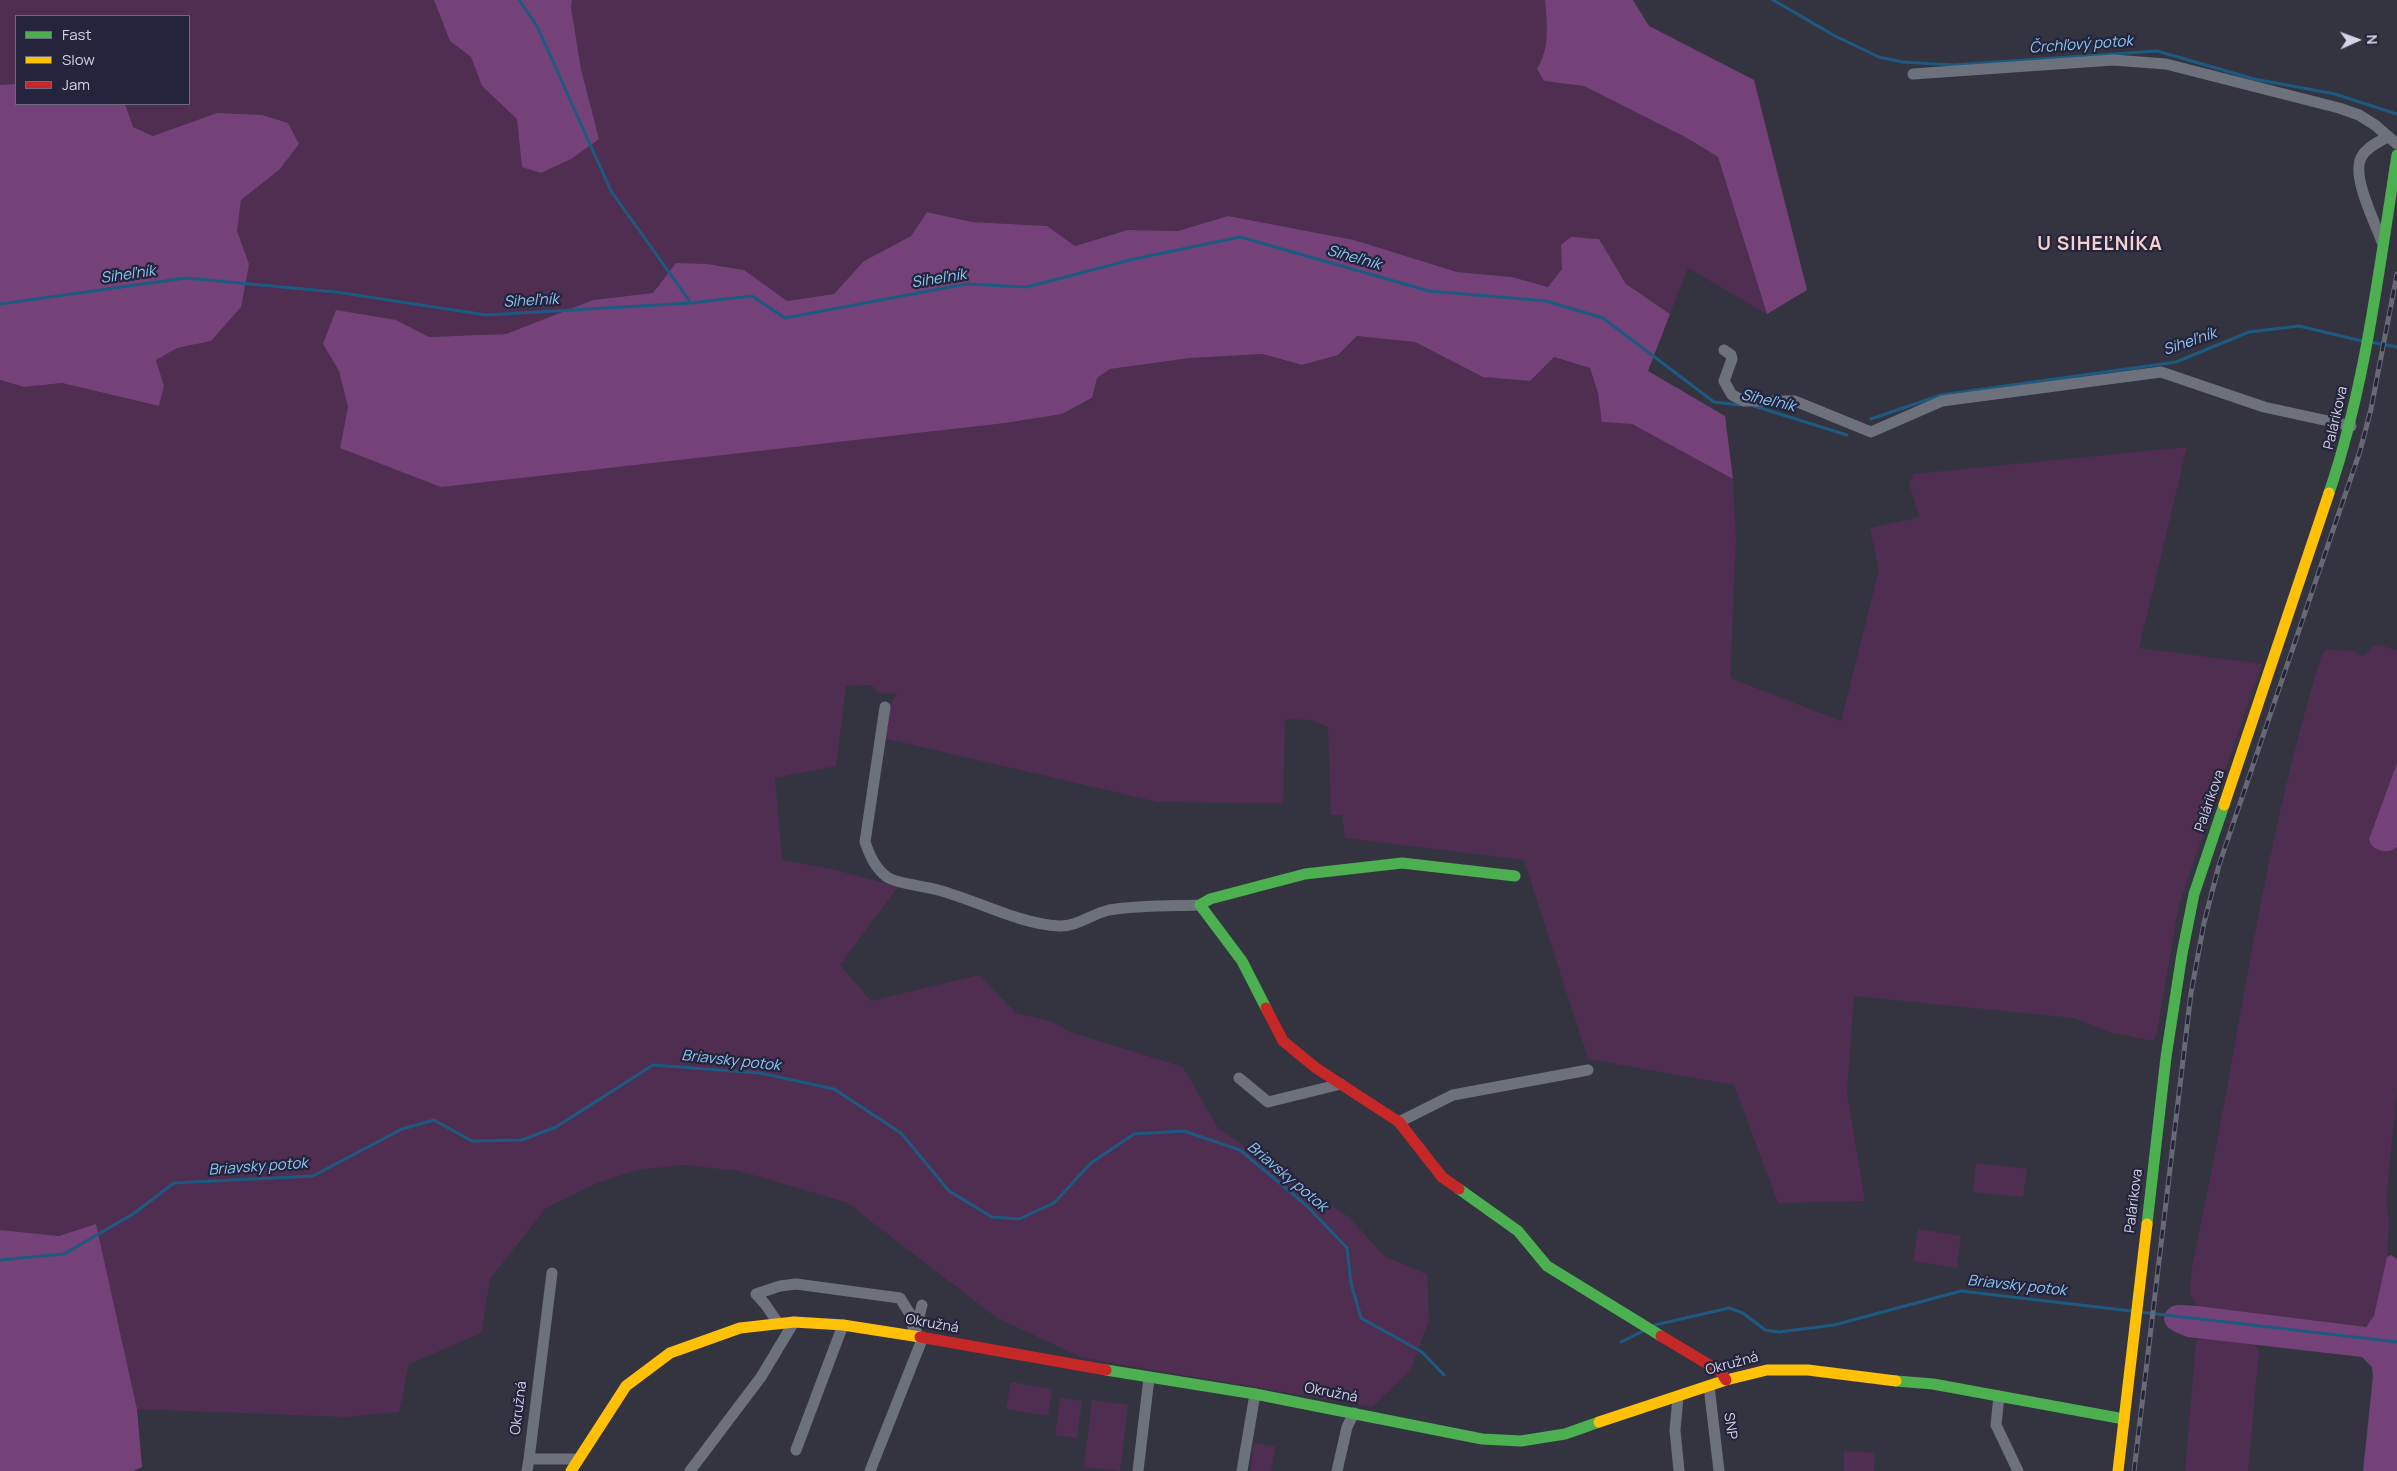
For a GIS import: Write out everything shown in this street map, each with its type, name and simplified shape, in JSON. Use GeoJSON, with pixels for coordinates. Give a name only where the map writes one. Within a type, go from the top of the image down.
{"type":"FeatureCollection","features":[{"type":"Feature","properties":{"kind":"street"},"geometry":{"type":"LineString","coordinates":[[1913,74],[2113,60],[2166,64],[2339,108],[2359,115],[2375,125],[2392,140],[2364,153],[2358,167],[2359,180],[2382,242]]}},
{"type":"Feature","properties":{"kind":"street","name":"Palárikova"},"geometry":{"type":"LineString","coordinates":[[2118,1471],[2166,1057],[2182,954],[2194,894],[2262,697],[2351,426],[2397,155]]}},
{"type":"Feature","properties":{"kind":"street"},"geometry":{"type":"LineString","coordinates":[[1724,350],[1731,355],[1732,359],[1724,381],[1729,391],[1738,399],[1751,402],[1795,400],[1870,432],[1942,401],[2161,372],[2264,407],[2351,426]]}},
{"type":"Feature","properties":{"kind":"street"},"geometry":{"type":"LineString","coordinates":[[885,707],[865,842],[878,869],[889,878],[940,890],[1017,917],[1059,926],[1074,923],[1106,911],[1128,907],[1200,905],[1210,899],[1305,874],[1376,865],[1402,863],[1515,876]]}},
{"type":"Feature","properties":{"kind":"street"},"geometry":{"type":"LineString","coordinates":[[1200,905],[1242,961],[1283,1041],[1316,1068],[1399,1122],[1442,1178],[1518,1231],[1547,1266],[1672,1340],[1721,1372],[1726,1380]]}},
{"type":"Feature","properties":{"kind":"street"},"geometry":{"type":"LineString","coordinates":[[1399,1122],[1453,1096],[1588,1070]]}},
{"type":"Feature","properties":{"kind":"street"},"geometry":{"type":"LineString","coordinates":[[1239,1078],[1268,1102],[1341,1084]]}},
{"type":"Feature","properties":{"kind":"street","name":"Okružná"},"geometry":{"type":"LineString","coordinates":[[527,1471],[552,1273]]}},
{"type":"Feature","properties":{"kind":"street"},"geometry":{"type":"LineString","coordinates":[[778,1323],[756,1294],[780,1286],[796,1284],[900,1298],[910,1314],[919,1336]]}},
{"type":"Feature","properties":{"kind":"street"},"geometry":{"type":"LineString","coordinates":[[870,1471],[919,1336],[922,1305]]}},
{"type":"Feature","properties":{"kind":"street"},"geometry":{"type":"LineString","coordinates":[[690,1471],[762,1377],[794,1322]]}},
{"type":"Feature","properties":{"kind":"street","name":"Okružná"},"geometry":{"type":"LineString","coordinates":[[571,1471],[626,1386],[670,1353],[740,1328],[794,1322],[843,1325],[919,1336],[1149,1378],[1255,1394],[1482,1439],[1521,1441],[1566,1434],[1726,1380],[1767,1370],[1808,1370],[1933,1384],[2124,1419]]}},
{"type":"Feature","properties":{"kind":"street"},"geometry":{"type":"LineString","coordinates":[[796,1450],[843,1325]]}},
{"type":"Feature","properties":{"kind":"street"},"geometry":{"type":"LineString","coordinates":[[1138,1471],[1149,1378]]}},
{"type":"Feature","properties":{"kind":"street","name":"SNP"},"geometry":{"type":"LineString","coordinates":[[1709,1386],[1720,1471]]}},
{"type":"Feature","properties":{"kind":"street"},"geometry":{"type":"LineString","coordinates":[[1242,1471],[1255,1394]]}},
{"type":"Feature","properties":{"kind":"street"},"geometry":{"type":"LineString","coordinates":[[1999,1396],[1996,1424],[2018,1471]]}},
{"type":"Feature","properties":{"kind":"street"},"geometry":{"type":"LineString","coordinates":[[1678,1397],[1675,1430],[1679,1471]]}},
{"type":"Feature","properties":{"kind":"street"},"geometry":{"type":"LineString","coordinates":[[1337,1471],[1347,1428],[1354,1413]]}},
{"type":"Feature","properties":{"kind":"street"},"geometry":{"type":"LineString","coordinates":[[529,1459],[577,1459]]}},
{"type":"Feature","properties":{"kind":"shaded area"},"geometry":{"type":"Polygon","coordinates":[[[0,0],[434,0],[450,41],[471,57],[482,86],[517,119],[599,139],[581,69],[571,7],[572,0],[1545,0],[1546,44],[1537,69],[1544,81],[1584,86],[1687,138],[1718,157],[1767,314],[1688,268],[1670,314],[1626,284],[1599,239],[1562,269],[1549,287],[1512,277],[1457,272],[1354,240],[1228,216],[1178,231],[1128,230],[1075,246],[1046,226],[972,222],[927,212],[911,236],[864,261],[834,294],[787,301],[744,270],[707,264],[676,263],[653,293],[593,300],[506,334],[429,337],[396,320],[323,344],[339,371],[348,407],[340,448],[1005,423],[1062,414],[1092,399],[1097,378],[1110,369],[1190,358],[1263,354],[1302,365],[1338,355],[1357,336],[1415,342],[1483,377],[1530,381],[1554,357],[1590,368],[1598,393],[1603,422],[1632,424],[1733,479],[1736,539],[1730,678],[1841,721],[1879,569],[1870,528],[1920,517],[1909,484],[1914,474],[2187,447],[2139,648],[2262,664],[2179,905],[2157,1032],[2153,1041],[2109,1032],[2074,1018],[1854,996],[1847,1093],[1865,1201],[1778,1203],[1734,1085],[1588,1059],[1524,860],[1345,838],[1342,815],[1331,815],[1328,727],[1312,720],[1285,719],[1283,803],[1158,802],[883,738],[889,707],[897,694],[880,693],[871,685],[846,686],[836,766],[775,778],[782,860],[836,870],[898,887],[840,965],[871,1001],[979,975],[1016,1013],[1051,1021],[1070,1032],[1183,1067],[1218,1128],[1350,1218],[1384,1256],[1427,1274],[1429,1320],[1411,1369],[1372,1407],[1083,1358],[997,1318],[846,1202],[739,1171],[684,1165],[637,1170],[597,1183],[546,1208],[490,1279],[481,1333],[409,1364],[399,1412],[344,1417],[137,1409],[96,1225],[59,1236],[0,1230],[0,380],[24,387],[62,383],[159,406],[164,386],[156,360],[177,348],[211,341],[249,264],[237,231],[241,200],[279,170],[217,113],[153,136],[133,127],[125,105],[190,105],[190,15],[15,15],[15,84],[0,85],[0,0]]]}},
{"type":"Feature","properties":{"kind":"shaded area"},"geometry":{"type":"Polygon","coordinates":[[[434,0],[572,0],[571,7],[581,69],[599,139],[571,159],[541,173],[522,167],[517,119],[482,86],[471,57],[450,41],[434,0]]]}},
{"type":"Feature","properties":{"kind":"shaded area"},"geometry":{"type":"Polygon","coordinates":[[[1545,0],[1633,0],[1649,26],[1754,80],[1807,290],[1767,314],[1718,157],[1687,138],[1584,86],[1544,81],[1537,69],[1546,44],[1545,0]]]}},
{"type":"Feature","properties":{"kind":"shaded area"},"geometry":{"type":"Polygon","coordinates":[[[15,84],[15,105],[125,105],[133,127],[153,136],[217,113],[262,115],[288,123],[299,144],[279,170],[241,200],[237,231],[249,264],[241,307],[211,341],[177,348],[156,360],[164,386],[159,406],[62,383],[24,387],[0,380],[0,85],[15,84]]]}},
{"type":"Feature","properties":{"kind":"shaded area"},"geometry":{"type":"Polygon","coordinates":[[[927,212],[972,222],[1047,226],[1075,246],[1128,230],[1178,231],[1228,216],[1354,240],[1457,272],[1512,277],[1548,287],[1562,269],[1561,245],[1571,237],[1599,239],[1626,284],[1670,314],[1648,371],[1725,416],[1733,479],[1632,424],[1602,422],[1598,393],[1590,368],[1554,357],[1530,381],[1483,377],[1415,342],[1357,336],[1338,355],[1302,365],[1263,354],[1190,358],[1110,369],[1097,378],[1092,398],[1062,414],[1005,423],[441,487],[340,448],[348,407],[339,371],[323,344],[336,310],[396,320],[429,337],[506,334],[593,300],[653,293],[676,263],[707,264],[744,270],[787,301],[834,294],[864,261],[911,236],[927,212]]]}},
{"type":"Feature","properties":{"kind":"shaded area"},"geometry":{"type":"Polygon","coordinates":[[[2378,645],[2397,650],[2397,763],[2369,839],[2393,850],[2397,847],[2397,1091],[2386,1200],[2389,1223],[2387,1257],[2374,1316],[2370,1323],[2361,1328],[2198,1306],[2190,1296],[2192,1266],[2265,884],[2300,732],[2321,657],[2326,649],[2353,651],[2361,656],[2365,655],[2373,646],[2378,645]]]}},
{"type":"Feature","properties":{"kind":"shaded area"},"geometry":{"type":"Polygon","coordinates":[[[2397,763],[2397,847],[2385,851],[2376,849],[2369,839],[2397,763]]]}},
{"type":"Feature","properties":{"kind":"shaded area"},"geometry":{"type":"Polygon","coordinates":[[[1976,1163],[2027,1169],[2023,1197],[1973,1192],[1976,1163]]]}},
{"type":"Feature","properties":{"kind":"shaded area"},"geometry":{"type":"Polygon","coordinates":[[[96,1224],[137,1409],[142,1467],[133,1471],[0,1471],[0,1230],[59,1236],[96,1224]]]}},
{"type":"Feature","properties":{"kind":"shaded area"},"geometry":{"type":"Polygon","coordinates":[[[1918,1229],[1961,1236],[1957,1268],[1913,1261],[1918,1229]]]}},
{"type":"Feature","properties":{"kind":"shaded area"},"geometry":{"type":"Polygon","coordinates":[[[2391,1255],[2397,1259],[2397,1471],[2363,1471],[2373,1376],[2372,1367],[2362,1357],[2188,1337],[2179,1334],[2165,1323],[2165,1314],[2168,1309],[2173,1306],[2182,1305],[2366,1327],[2374,1316],[2387,1257],[2391,1255]]]}},
{"type":"Feature","properties":{"kind":"shaded area"},"geometry":{"type":"Polygon","coordinates":[[[2205,1338],[2254,1344],[2259,1351],[2248,1471],[2185,1471],[2196,1343],[2198,1340],[2205,1338]]]}},
{"type":"Feature","properties":{"kind":"shaded area"},"geometry":{"type":"Polygon","coordinates":[[[1011,1382],[1052,1389],[1048,1416],[1006,1409],[1011,1382]]]}},
{"type":"Feature","properties":{"kind":"shaded area"},"geometry":{"type":"Polygon","coordinates":[[[1060,1398],[1082,1401],[1077,1438],[1055,1435],[1060,1398]]]}},
{"type":"Feature","properties":{"kind":"shaded area"},"geometry":{"type":"Polygon","coordinates":[[[1092,1400],[1128,1405],[1120,1471],[1084,1467],[1092,1400]]]}},
{"type":"Feature","properties":{"kind":"shaded area"},"geometry":{"type":"Polygon","coordinates":[[[1254,1443],[1275,1447],[1271,1471],[1250,1471],[1254,1443]]]}},
{"type":"Feature","properties":{"kind":"shaded area"},"geometry":{"type":"Polygon","coordinates":[[[1844,1451],[1875,1453],[1874,1471],[1844,1471],[1844,1451]]]}},
{"type":"Feature","properties":{"kind":"waterway"},"geometry":{"type":"LineString","coordinates":[[519,0],[537,26],[611,191],[691,303]]}},
{"type":"Feature","properties":{"kind":"waterway","name":"Črchľový potok"},"geometry":{"type":"LineString","coordinates":[[1773,0],[1835,36],[1879,57],[1902,62],[1953,65],[2157,51],[2254,79],[2335,94],[2397,114]]}},
{"type":"Feature","properties":{"kind":"waterway","name":"Siheľník"},"geometry":{"type":"LineString","coordinates":[[0,304],[186,278],[336,292],[486,315],[691,303],[752,296],[785,318],[966,284],[1027,287],[1134,259],[1240,237],[1429,291],[1546,301],[1603,318],[1714,402],[1740,405]]}},
{"type":"Feature","properties":{"kind":"waterway","name":"Siheľník"},"geometry":{"type":"LineString","coordinates":[[1871,419],[1941,395],[2176,362],[2249,332],[2299,326],[2362,341]]}},
{"type":"Feature","properties":{"kind":"waterway","name":"Siheľník"},"geometry":{"type":"LineString","coordinates":[[2370,342],[2397,347]]}},
{"type":"Feature","properties":{"kind":"waterway","name":"Siheľník"},"geometry":{"type":"LineString","coordinates":[[1754,406],[1847,435]]}},
{"type":"Feature","properties":{"kind":"waterway","name":"Briavsky potok"},"geometry":{"type":"LineString","coordinates":[[0,1260],[64,1254],[133,1214],[174,1183],[313,1176],[402,1129],[434,1120],[472,1141],[522,1140],[556,1127],[653,1065],[760,1073],[834,1089],[901,1133],[949,1191],[992,1217],[1019,1219],[1054,1203],[1091,1163],[1134,1134],[1184,1131],[1240,1150],[1306,1205],[1347,1248],[1351,1283],[1361,1318],[1422,1352],[1444,1375]]}},
{"type":"Feature","properties":{"kind":"waterway","name":"Briavsky potok"},"geometry":{"type":"LineString","coordinates":[[1655,1325],[1729,1308],[1743,1313],[1765,1330],[1779,1332],[1834,1325],[1961,1291],[2131,1311]]}},
{"type":"Feature","properties":{"kind":"waterway","name":"Briavsky potok"},"geometry":{"type":"LineString","coordinates":[[2140,1312],[2397,1342]]}},
{"type":"Feature","properties":{"kind":"waterway","name":"Briavsky potok"},"geometry":{"type":"LineString","coordinates":[[1621,1342],[1645,1330]]}},
{"type":"Feature","properties":{"kind":"railway"},"geometry":{"type":"LineString","coordinates":[[2134,1471],[2191,993],[2204,923],[2219,865],[2360,451],[2371,409],[2397,274]]}},
{"type":"Feature","properties":{"kind":"traffic: fast"},"geometry":{"type":"LineString","coordinates":[[2329,493],[2342,452],[2362,368],[2397,155]]}},
{"type":"Feature","properties":{"kind":"traffic: fast"},"geometry":{"type":"LineString","coordinates":[[2147,1224],[2166,1057],[2182,954],[2194,894],[2224,805]]}},
{"type":"Feature","properties":{"kind":"traffic: fast"},"geometry":{"type":"LineString","coordinates":[[1266,1008],[1242,961],[1200,905],[1210,899],[1305,874],[1402,863],[1515,876]]}},
{"type":"Feature","properties":{"kind":"traffic: fast"},"geometry":{"type":"LineString","coordinates":[[1459,1189],[1518,1231],[1547,1266],[1661,1336]]}},
{"type":"Feature","properties":{"kind":"traffic: fast"},"geometry":{"type":"LineString","coordinates":[[1106,1370],[1255,1394],[1482,1439],[1521,1441],[1565,1434],[1599,1422]]}},
{"type":"Feature","properties":{"kind":"traffic: fast"},"geometry":{"type":"LineString","coordinates":[[1896,1381],[1933,1384],[2124,1419]]}},
{"type":"Feature","properties":{"kind":"traffic: slow"},"geometry":{"type":"LineString","coordinates":[[2224,805],[2329,493]]}},
{"type":"Feature","properties":{"kind":"traffic: slow"},"geometry":{"type":"LineString","coordinates":[[2118,1471],[2147,1224]]}},
{"type":"Feature","properties":{"kind":"traffic: slow"},"geometry":{"type":"LineString","coordinates":[[571,1471],[626,1386],[670,1353],[740,1328],[794,1322],[843,1325],[920,1337]]}},
{"type":"Feature","properties":{"kind":"traffic: slow"},"geometry":{"type":"LineString","coordinates":[[1599,1422],[1726,1380],[1767,1370],[1808,1370],[1896,1381]]}},
{"type":"Feature","properties":{"kind":"traffic: jam"},"geometry":{"type":"LineString","coordinates":[[1266,1008],[1283,1041],[1316,1068],[1399,1122],[1442,1177],[1459,1189]]}},
{"type":"Feature","properties":{"kind":"traffic: jam"},"geometry":{"type":"LineString","coordinates":[[1661,1336],[1721,1372],[1726,1380]]}},
{"type":"Feature","properties":{"kind":"traffic: jam"},"geometry":{"type":"LineString","coordinates":[[920,1337],[1106,1370]]}},
{"type":"Feature","properties":{"kind":"district","name":"U SIHEĽNÍKA"},"geometry":{"type":"Point","coordinates":[2100,245]}}]}
